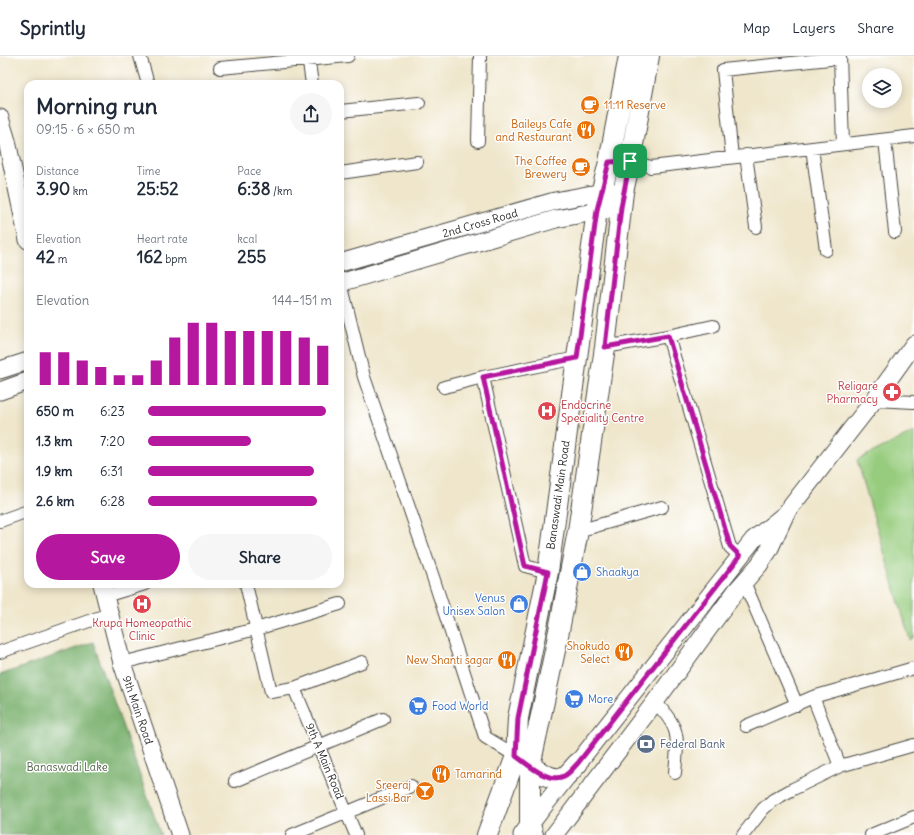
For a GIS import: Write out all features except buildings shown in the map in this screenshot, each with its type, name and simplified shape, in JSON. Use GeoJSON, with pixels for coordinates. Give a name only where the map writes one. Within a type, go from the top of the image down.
{"type":"FeatureCollection","features":[{"type":"Feature","properties":{"kind":"main road","name":"Banaswadi Main Road"},"geometry":{"type":"LineString","coordinates":[[528,832],[523,761],[518,718],[548,572],[600,201],[629,56]]}},
{"type":"Feature","properties":{"kind":"main road","name":"Banaswadi Main Road"},"geometry":{"type":"LineString","coordinates":[[487,835],[523,761],[556,646],[578,531],[605,347],[622,199],[649,56]]}},
{"type":"Feature","properties":{"kind":"main road"},"geometry":{"type":"LineString","coordinates":[[0,118],[7,141],[24,221]]}},
{"type":"Feature","properties":{"kind":"main road","name":"2nd Cross Road"},"geometry":{"type":"LineString","coordinates":[[344,262],[555,201],[600,201],[622,199]]}},
{"type":"Feature","properties":{"kind":"main road","name":"2nd Cross Road"},"geometry":{"type":"LineString","coordinates":[[344,280],[556,219],[600,201]]}},
{"type":"Feature","properties":{"kind":"main road","name":"Banaswadi Main Road"},"geometry":{"type":"LineString","coordinates":[[528,832],[578,763],[740,556],[753,540],[786,513],[874,400],[914,344]]}},
{"type":"Feature","properties":{"kind":"main road"},"geometry":{"type":"LineString","coordinates":[[0,370],[24,362]]}},
{"type":"Feature","properties":{"kind":"main road"},"geometry":{"type":"LineString","coordinates":[[0,391],[24,382]]}},
{"type":"Feature","properties":{"kind":"main road","name":"Banaswadi Main Road"},"geometry":{"type":"LineString","coordinates":[[554,835],[769,550],[786,513]]}},
{"type":"Feature","properties":{"kind":"main road","name":"9th Main Road"},"geometry":{"type":"LineString","coordinates":[[103,590],[122,663],[180,835]]}},
{"type":"Feature","properties":{"kind":"main road"},"geometry":{"type":"LineString","coordinates":[[523,761],[537,771],[552,778],[564,776],[578,763]]}},
{"type":"Feature","properties":{"kind":"street"},"geometry":{"type":"LineString","coordinates":[[140,56],[147,80]]}},
{"type":"Feature","properties":{"kind":"street"},"geometry":{"type":"LineString","coordinates":[[220,68],[308,58],[348,56]]}},
{"type":"Feature","properties":{"kind":"street"},"geometry":{"type":"LineString","coordinates":[[478,141],[480,56]]}},
{"type":"Feature","properties":{"kind":"street"},"geometry":{"type":"LineString","coordinates":[[732,157],[723,70],[840,57],[843,144]]}},
{"type":"Feature","properties":{"kind":"street"},"geometry":{"type":"LineString","coordinates":[[308,58],[311,80]]}},
{"type":"Feature","properties":{"kind":"street"},"geometry":{"type":"LineString","coordinates":[[344,111],[419,103]]}},
{"type":"Feature","properties":{"kind":"street"},"geometry":{"type":"LineString","coordinates":[[609,162],[630,161],[651,167],[914,136]]}},
{"type":"Feature","properties":{"kind":"street"},"geometry":{"type":"LineString","coordinates":[[885,140],[895,232]]}},
{"type":"Feature","properties":{"kind":"street"},"geometry":{"type":"LineString","coordinates":[[812,148],[826,250]]}},
{"type":"Feature","properties":{"kind":"street"},"geometry":{"type":"LineString","coordinates":[[746,156],[756,227]]}},
{"type":"Feature","properties":{"kind":"street"},"geometry":{"type":"LineString","coordinates":[[344,172],[418,162]]}},
{"type":"Feature","properties":{"kind":"street"},"geometry":{"type":"LineString","coordinates":[[344,297],[364,377],[434,580],[485,737],[523,761]]}},
{"type":"Feature","properties":{"kind":"street"},"geometry":{"type":"LineString","coordinates":[[605,347],[668,336],[713,326]]}},
{"type":"Feature","properties":{"kind":"street"},"geometry":{"type":"LineString","coordinates":[[668,336],[730,546],[740,556]]}},
{"type":"Feature","properties":{"kind":"street"},"geometry":{"type":"LineString","coordinates":[[444,387],[483,377],[577,358]]}},
{"type":"Feature","properties":{"kind":"street"},"geometry":{"type":"LineString","coordinates":[[483,377],[525,566],[548,572]]}},
{"type":"Feature","properties":{"kind":"street"},"geometry":{"type":"LineString","coordinates":[[874,400],[914,402]]}},
{"type":"Feature","properties":{"kind":"street"},"geometry":{"type":"LineString","coordinates":[[578,531],[662,507]]}},
{"type":"Feature","properties":{"kind":"street"},"geometry":{"type":"LineString","coordinates":[[0,521],[24,512]]}},
{"type":"Feature","properties":{"kind":"street"},"geometry":{"type":"LineString","coordinates":[[744,582],[797,705]]}},
{"type":"Feature","properties":{"kind":"street"},"geometry":{"type":"LineString","coordinates":[[103,590],[117,588]]}},
{"type":"Feature","properties":{"kind":"street"},"geometry":{"type":"LineString","coordinates":[[247,588],[271,692],[294,688],[362,662]]}},
{"type":"Feature","properties":{"kind":"street"},"geometry":{"type":"LineString","coordinates":[[122,663],[256,629],[340,604]]}},
{"type":"Feature","properties":{"kind":"street"},"geometry":{"type":"LineString","coordinates":[[0,652],[109,614]]}},
{"type":"Feature","properties":{"kind":"street"},"geometry":{"type":"LineString","coordinates":[[746,726],[813,697],[914,668]]}},
{"type":"Feature","properties":{"kind":"street","name":"9th A Main Road"},"geometry":{"type":"LineString","coordinates":[[294,688],[356,835]]}},
{"type":"Feature","properties":{"kind":"street"},"geometry":{"type":"LineString","coordinates":[[813,697],[840,766]]}},
{"type":"Feature","properties":{"kind":"street"},"geometry":{"type":"LineString","coordinates":[[655,702],[668,716],[677,733],[675,773]]}},
{"type":"Feature","properties":{"kind":"street"},"geometry":{"type":"LineString","coordinates":[[235,781],[383,719]]}},
{"type":"Feature","properties":{"kind":"street"},"geometry":{"type":"LineString","coordinates":[[743,835],[763,809],[773,800],[840,766],[914,745]]}},
{"type":"Feature","properties":{"kind":"street"},"geometry":{"type":"LineString","coordinates":[[292,835],[411,786]]}},
{"type":"Feature","properties":{"kind":"street"},"geometry":{"type":"LineString","coordinates":[[871,835],[914,817]]}},
{"type":"Feature","properties":{"kind":"green space"},"geometry":{"type":"Polygon","coordinates":[[[914,432],[914,637],[910,640],[857,460],[914,432]]]}},
{"type":"Feature","properties":{"kind":"green space","name":"Banaswadi Lake"},"geometry":{"type":"Polygon","coordinates":[[[93,642],[161,835],[0,835],[0,675],[93,642]]]}},
{"type":"Feature","properties":{"kind":"place","name":"11:11 Reserve"},"geometry":{"type":"Point","coordinates":[590,105]}},
{"type":"Feature","properties":{"kind":"place","name":"Baileys Cafe and Restaurant"},"geometry":{"type":"Point","coordinates":[586,130]}},
{"type":"Feature","properties":{"kind":"place","name":"The Coffee Brewery"},"geometry":{"type":"Point","coordinates":[581,167]}},
{"type":"Feature","properties":{"kind":"place","name":"Religare Pharmacy"},"geometry":{"type":"Point","coordinates":[892,392]}},
{"type":"Feature","properties":{"kind":"place","name":"Endocrine Speciality Centre"},"geometry":{"type":"Point","coordinates":[547,411]}},
{"type":"Feature","properties":{"kind":"place","name":"Shaakya"},"geometry":{"type":"Point","coordinates":[582,572]}},
{"type":"Feature","properties":{"kind":"place","name":"Krupa Homeopathic Clinic"},"geometry":{"type":"Point","coordinates":[142,604]}},
{"type":"Feature","properties":{"kind":"place","name":"Venus Unisex Salon"},"geometry":{"type":"Point","coordinates":[519,604]}},
{"type":"Feature","properties":{"kind":"place","name":"Shokudo Select"},"geometry":{"type":"Point","coordinates":[624,652]}},
{"type":"Feature","properties":{"kind":"place","name":"New Shanti sagar"},"geometry":{"type":"Point","coordinates":[507,660]}},
{"type":"Feature","properties":{"kind":"place","name":"More"},"geometry":{"type":"Point","coordinates":[574,699]}},
{"type":"Feature","properties":{"kind":"place","name":"Food World"},"geometry":{"type":"Point","coordinates":[418,706]}},
{"type":"Feature","properties":{"kind":"place","name":"Federal Bank"},"geometry":{"type":"Point","coordinates":[646,744]}},
{"type":"Feature","properties":{"kind":"place","name":"Tamarind"},"geometry":{"type":"Point","coordinates":[441,774]}},
{"type":"Feature","properties":{"kind":"place","name":"Sreeraj Lassi Bar"},"geometry":{"type":"Point","coordinates":[425,791]}},
{"type":"Feature","properties":{"kind":"route"},"geometry":{"type":"LineString","coordinates":[[630,161],[623,192],[605,347],[668,336],[730,546],[740,556],[578,763],[564,776],[552,778],[537,771],[516,756],[518,718],[548,572],[525,566],[483,377],[577,358],[597,210],[609,162],[630,161]]}}]}
